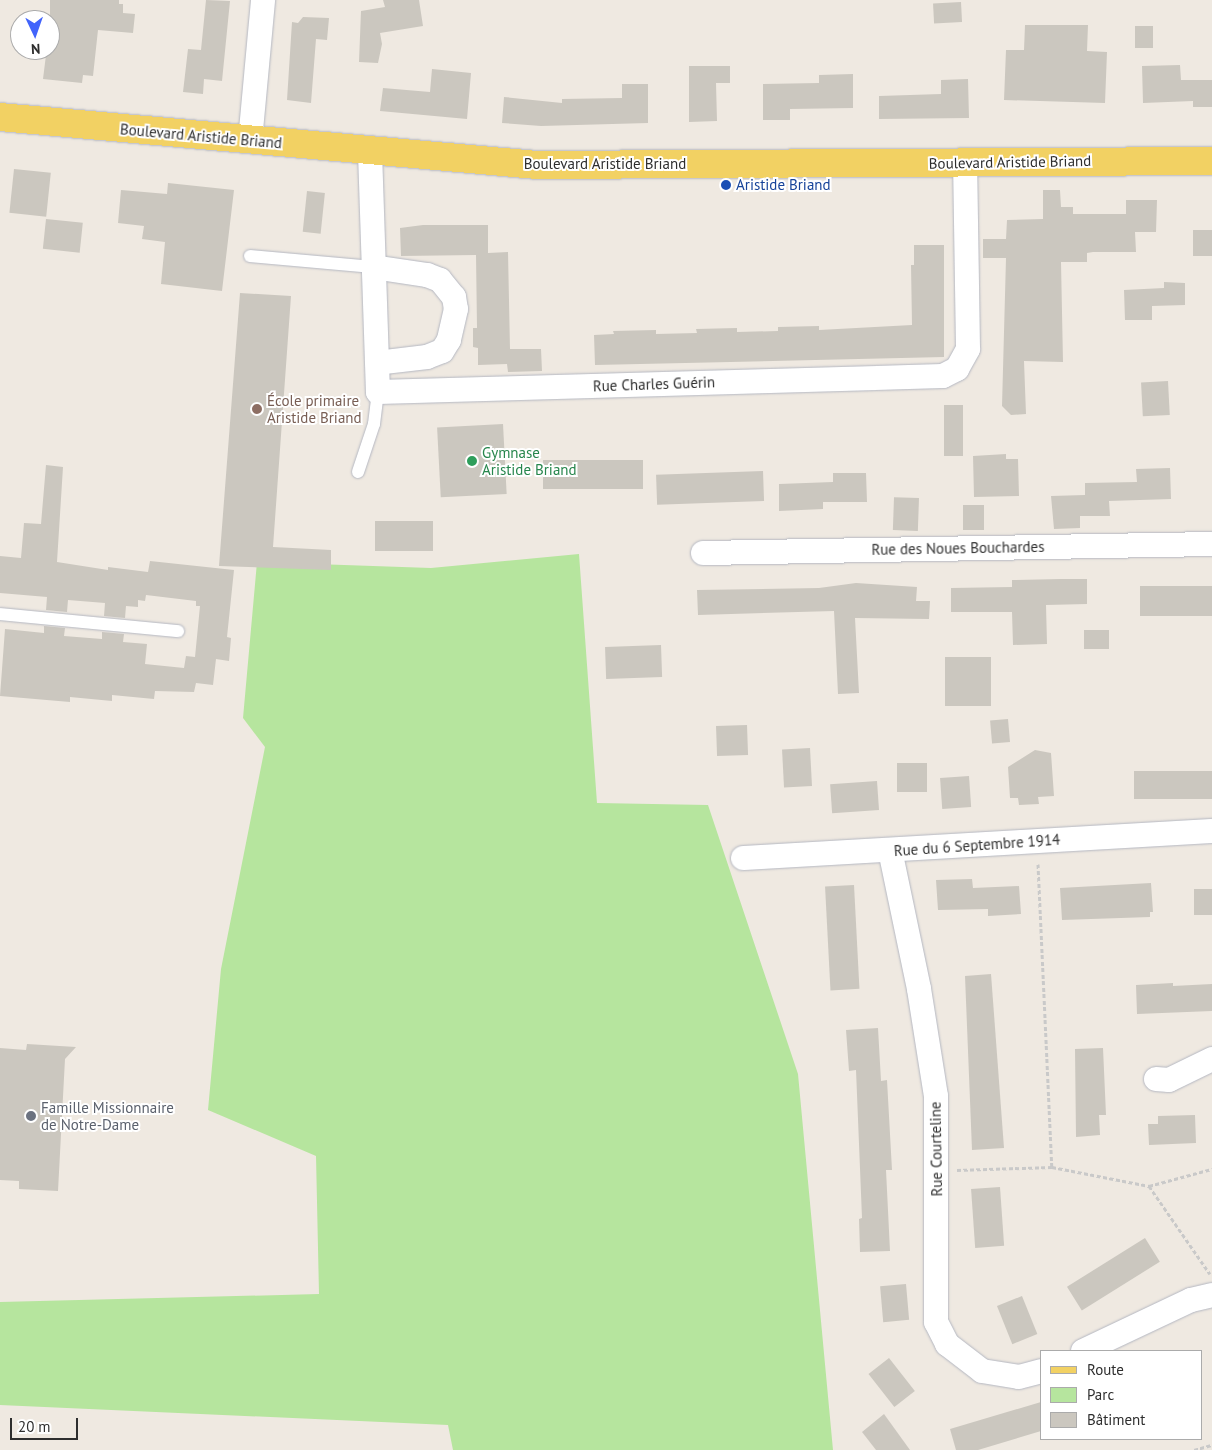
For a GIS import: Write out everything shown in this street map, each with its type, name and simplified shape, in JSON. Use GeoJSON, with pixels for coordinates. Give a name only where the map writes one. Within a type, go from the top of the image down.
{"type":"FeatureCollection","features":[{"type":"Feature","properties":{"kind":"main road","name":"Boulevard Aristide Briand"},"geometry":{"type":"LineString","coordinates":[[0,118],[370,152],[537,165],[1212,161]]}},
{"type":"Feature","properties":{"kind":"street"},"geometry":{"type":"LineString","coordinates":[[250,141],[263,0]]}},
{"type":"Feature","properties":{"kind":"street"},"geometry":{"type":"LineString","coordinates":[[370,152],[378,392]]}},
{"type":"Feature","properties":{"kind":"street","name":"Rue Charles Guérin"},"geometry":{"type":"LineString","coordinates":[[378,392],[943,376],[957,369],[968,349],[965,162]]}},
{"type":"Feature","properties":{"kind":"street"},"geometry":{"type":"LineString","coordinates":[[373,267],[427,275],[440,280],[454,297],[456,309],[450,340],[436,355],[377,363]]}},
{"type":"Feature","properties":{"kind":"street","name":"Rue des Noues Bouchardes"},"geometry":{"type":"LineString","coordinates":[[703,553],[1212,544]]}},
{"type":"Feature","properties":{"kind":"street","name":"Rue du 6 Septembre 1914"},"geometry":{"type":"LineString","coordinates":[[742,858],[1212,830]]}},
{"type":"Feature","properties":{"kind":"street","name":"Rue Courteline"},"geometry":{"type":"LineString","coordinates":[[890,850],[919,989],[936,1096],[936,1322],[941,1336],[958,1354],[982,1371],[1019,1377],[1040,1371]]}},
{"type":"Feature","properties":{"kind":"street"},"geometry":{"type":"LineString","coordinates":[[1156,1079],[1168,1080],[1212,1059]]}},
{"type":"Feature","properties":{"kind":"street"},"geometry":{"type":"LineString","coordinates":[[1085,1350],[1191,1300],[1212,1295]]}},
{"type":"Feature","properties":{"kind":"lane"},"geometry":{"type":"LineString","coordinates":[[250,256],[373,267]]}},
{"type":"Feature","properties":{"kind":"lane"},"geometry":{"type":"LineString","coordinates":[[358,472],[374,424],[378,392]]}},
{"type":"Feature","properties":{"kind":"lane"},"geometry":{"type":"LineString","coordinates":[[0,614],[178,631]]}},
{"type":"Feature","properties":{"kind":"path"},"geometry":{"type":"LineString","coordinates":[[1036,841],[1052,1167]]}},
{"type":"Feature","properties":{"kind":"path"},"geometry":{"type":"LineString","coordinates":[[936,1171],[1052,1167],[1149,1186],[1212,1169]]}},
{"type":"Feature","properties":{"kind":"path"},"geometry":{"type":"LineString","coordinates":[[1149,1186],[1212,1276]]}},
{"type":"Feature","properties":{"kind":"path"},"geometry":{"type":"LineString","coordinates":[[1194,1450],[1212,1444]]}},
{"type":"Feature","properties":{"kind":"green space"},"geometry":{"type":"Polygon","coordinates":[[[579,554],[597,803],[708,805],[798,1074],[833,1450],[453,1450],[448,1425],[0,1405],[0,1302],[319,1294],[316,1156],[208,1110],[221,969],[265,747],[243,718],[257,562],[431,568],[579,554]]]}},
{"type":"Feature","properties":{"kind":"building"},"geometry":{"type":"Polygon","coordinates":[[[50,0],[119,0],[119,4],[123,4],[123,13],[135,14],[133,33],[98,30],[93,76],[83,75],[82,83],[43,79],[45,60],[60,60],[60,10],[50,10],[50,0]]]}},
{"type":"Feature","properties":{"kind":"building"},"geometry":{"type":"Polygon","coordinates":[[[206,0],[230,1],[222,81],[204,79],[203,94],[183,92],[188,49],[201,50],[206,0]]]}},
{"type":"Feature","properties":{"kind":"building"},"geometry":{"type":"Polygon","coordinates":[[[383,0],[419,0],[423,26],[380,33],[382,44],[378,63],[359,62],[361,11],[385,7],[383,0]]]}},
{"type":"Feature","properties":{"kind":"building"},"geometry":{"type":"Polygon","coordinates":[[[961,2],[962,22],[934,23],[933,3],[961,2]]]}},
{"type":"Feature","properties":{"kind":"building"},"geometry":{"type":"Polygon","coordinates":[[[303,17],[329,18],[327,40],[316,39],[311,103],[287,100],[292,22],[298,23],[303,17]]]}},
{"type":"Feature","properties":{"kind":"building"},"geometry":{"type":"Polygon","coordinates":[[[1025,25],[1088,25],[1087,51],[1107,52],[1105,103],[1004,100],[1006,50],[1024,50],[1025,25]]]}},
{"type":"Feature","properties":{"kind":"building"},"geometry":{"type":"Polygon","coordinates":[[[1135,26],[1153,26],[1153,48],[1135,48],[1135,26]]]}},
{"type":"Feature","properties":{"kind":"building"},"geometry":{"type":"Polygon","coordinates":[[[1180,65],[1181,80],[1212,80],[1212,107],[1193,107],[1193,101],[1143,103],[1142,66],[1180,65]]]}},
{"type":"Feature","properties":{"kind":"building"},"geometry":{"type":"Polygon","coordinates":[[[689,66],[730,66],[730,83],[716,83],[717,121],[689,122],[689,66]]]}},
{"type":"Feature","properties":{"kind":"building"},"geometry":{"type":"Polygon","coordinates":[[[432,69],[471,73],[467,119],[380,111],[383,88],[430,92],[432,69]]]}},
{"type":"Feature","properties":{"kind":"building"},"geometry":{"type":"Polygon","coordinates":[[[853,74],[853,108],[790,109],[790,120],[763,120],[763,84],[819,83],[819,75],[853,74]]]}},
{"type":"Feature","properties":{"kind":"building"},"geometry":{"type":"Polygon","coordinates":[[[968,79],[969,118],[879,119],[879,96],[941,94],[941,80],[968,79]]]}},
{"type":"Feature","properties":{"kind":"building"},"geometry":{"type":"Polygon","coordinates":[[[622,84],[648,84],[648,123],[541,126],[502,123],[504,97],[562,103],[562,99],[622,98],[622,84]]]}},
{"type":"Feature","properties":{"kind":"building"},"geometry":{"type":"Polygon","coordinates":[[[14,169],[51,173],[46,217],[9,213],[14,169]]]}},
{"type":"Feature","properties":{"kind":"building"},"geometry":{"type":"Polygon","coordinates":[[[168,183],[234,190],[222,291],[161,284],[165,242],[142,239],[144,226],[118,223],[121,190],[167,194],[168,183]]]}},
{"type":"Feature","properties":{"kind":"building"},"geometry":{"type":"Polygon","coordinates":[[[1043,190],[1060,190],[1061,207],[1073,207],[1073,214],[1126,214],[1126,200],[1157,200],[1156,232],[1135,232],[1136,252],[1093,252],[1087,253],[1087,262],[1061,262],[1063,362],[1024,361],[1026,414],[1011,415],[1002,406],[1006,258],[983,258],[983,239],[1006,239],[1007,220],[1043,219],[1043,190]]]}},
{"type":"Feature","properties":{"kind":"building"},"geometry":{"type":"Polygon","coordinates":[[[307,191],[325,193],[321,234],[303,232],[307,191]]]}},
{"type":"Feature","properties":{"kind":"building"},"geometry":{"type":"Polygon","coordinates":[[[46,219],[83,223],[80,253],[43,249],[46,219]]]}},
{"type":"Feature","properties":{"kind":"building"},"geometry":{"type":"Polygon","coordinates":[[[423,225],[488,225],[488,253],[508,252],[510,349],[541,349],[542,371],[508,372],[507,364],[478,365],[478,348],[473,347],[473,328],[477,328],[476,255],[401,256],[400,228],[423,225]]]}},
{"type":"Feature","properties":{"kind":"building"},"geometry":{"type":"Polygon","coordinates":[[[1193,230],[1212,230],[1212,256],[1193,256],[1193,230]]]}},
{"type":"Feature","properties":{"kind":"building"},"geometry":{"type":"Polygon","coordinates":[[[914,245],[944,245],[944,357],[595,365],[594,335],[614,334],[613,331],[656,330],[656,334],[697,333],[696,329],[737,328],[737,332],[778,331],[778,327],[819,326],[819,330],[912,325],[911,265],[914,265],[914,245]]]}},
{"type":"Feature","properties":{"kind":"building"},"geometry":{"type":"Polygon","coordinates":[[[1164,282],[1185,283],[1185,305],[1152,306],[1152,320],[1125,320],[1124,290],[1164,288],[1164,282]]]}},
{"type":"Feature","properties":{"kind":"building","name":"École primaire Aristide Briand"},"geometry":{"type":"Polygon","coordinates":[[[240,293],[291,296],[273,547],[331,550],[331,570],[219,566],[240,293]]]}},
{"type":"Feature","properties":{"kind":"building"},"geometry":{"type":"Polygon","coordinates":[[[1168,381],[1170,415],[1143,416],[1141,382],[1168,381]]]}},
{"type":"Feature","properties":{"kind":"building"},"geometry":{"type":"Polygon","coordinates":[[[944,405],[963,405],[963,456],[944,456],[944,405]]]}},
{"type":"Feature","properties":{"kind":"building","name":"Gymnase Aristide Briand"},"geometry":{"type":"Polygon","coordinates":[[[503,424],[507,494],[441,497],[437,427],[503,424]]]}},
{"type":"Feature","properties":{"kind":"building"},"geometry":{"type":"Polygon","coordinates":[[[1006,454],[1006,459],[1018,459],[1019,496],[974,497],[973,456],[1006,454]]]}},
{"type":"Feature","properties":{"kind":"building"},"geometry":{"type":"Polygon","coordinates":[[[543,460],[643,460],[643,489],[543,489],[543,460]]]}},
{"type":"Feature","properties":{"kind":"building"},"geometry":{"type":"Polygon","coordinates":[[[46,465],[63,467],[57,562],[108,570],[108,567],[148,572],[150,561],[234,570],[227,637],[231,638],[229,661],[216,659],[213,685],[196,683],[194,692],[155,691],[154,699],[112,695],[112,701],[70,697],[70,702],[0,696],[5,629],[44,633],[44,626],[65,628],[64,636],[102,639],[102,632],[124,634],[123,642],[147,644],[145,664],[184,668],[186,656],[195,657],[200,606],[196,606],[196,601],[146,595],[145,601],[138,600],[138,607],[126,606],[125,618],[104,616],[105,603],[68,600],[67,612],[46,610],[47,597],[0,593],[0,556],[21,558],[24,523],[41,524],[46,465]]]}},
{"type":"Feature","properties":{"kind":"building"},"geometry":{"type":"Polygon","coordinates":[[[1170,468],[1171,499],[1109,501],[1110,516],[1080,516],[1080,528],[1054,529],[1051,496],[1085,495],[1085,483],[1137,482],[1136,469],[1170,468]]]}},
{"type":"Feature","properties":{"kind":"building"},"geometry":{"type":"Polygon","coordinates":[[[763,471],[764,501],[657,505],[656,475],[763,471]]]}},
{"type":"Feature","properties":{"kind":"building"},"geometry":{"type":"Polygon","coordinates":[[[833,473],[866,473],[867,502],[823,502],[823,509],[779,511],[779,484],[833,482],[833,473]]]}},
{"type":"Feature","properties":{"kind":"building"},"geometry":{"type":"Polygon","coordinates":[[[894,497],[919,498],[918,531],[893,530],[894,497]]]}},
{"type":"Feature","properties":{"kind":"building"},"geometry":{"type":"Polygon","coordinates":[[[963,505],[984,505],[984,530],[963,530],[963,505]]]}},
{"type":"Feature","properties":{"kind":"building"},"geometry":{"type":"Polygon","coordinates":[[[375,521],[433,521],[433,551],[375,551],[375,521]]]}},
{"type":"Feature","properties":{"kind":"building"},"geometry":{"type":"Polygon","coordinates":[[[1087,579],[1087,604],[1046,605],[1047,644],[1013,645],[1012,612],[951,612],[951,588],[1012,587],[1012,580],[1087,579]]]}},
{"type":"Feature","properties":{"kind":"building"},"geometry":{"type":"Polygon","coordinates":[[[856,583],[917,587],[916,601],[930,601],[929,619],[855,618],[859,693],[838,694],[834,611],[698,615],[697,590],[819,588],[856,583]]]}},
{"type":"Feature","properties":{"kind":"building"},"geometry":{"type":"Polygon","coordinates":[[[1140,586],[1212,586],[1212,616],[1140,616],[1140,586]]]}},
{"type":"Feature","properties":{"kind":"building"},"geometry":{"type":"Polygon","coordinates":[[[1084,630],[1109,630],[1109,649],[1084,649],[1084,630]]]}},
{"type":"Feature","properties":{"kind":"building"},"geometry":{"type":"Polygon","coordinates":[[[661,645],[662,677],[606,679],[605,647],[661,645]]]}},
{"type":"Feature","properties":{"kind":"building"},"geometry":{"type":"Polygon","coordinates":[[[945,657],[991,657],[991,706],[945,706],[945,657]]]}},
{"type":"Feature","properties":{"kind":"building"},"geometry":{"type":"Polygon","coordinates":[[[1008,719],[1010,742],[992,743],[990,721],[1008,719]]]}},
{"type":"Feature","properties":{"kind":"building"},"geometry":{"type":"Polygon","coordinates":[[[747,725],[748,755],[717,756],[716,726],[747,725]]]}},
{"type":"Feature","properties":{"kind":"building"},"geometry":{"type":"Polygon","coordinates":[[[810,748],[812,786],[784,787],[782,749],[810,748]]]}},
{"type":"Feature","properties":{"kind":"building"},"geometry":{"type":"Polygon","coordinates":[[[1035,750],[1051,753],[1054,796],[1038,797],[1039,804],[1019,805],[1018,798],[1010,798],[1008,767],[1035,750]]]}},
{"type":"Feature","properties":{"kind":"building"},"geometry":{"type":"Polygon","coordinates":[[[897,763],[927,763],[927,792],[897,792],[897,763]]]}},
{"type":"Feature","properties":{"kind":"building"},"geometry":{"type":"Polygon","coordinates":[[[1134,771],[1212,771],[1212,799],[1134,799],[1134,771]]]}},
{"type":"Feature","properties":{"kind":"building"},"geometry":{"type":"Polygon","coordinates":[[[969,776],[971,807],[942,809],[940,778],[969,776]]]}},
{"type":"Feature","properties":{"kind":"building"},"geometry":{"type":"Polygon","coordinates":[[[877,781],[879,810],[832,813],[830,784],[877,781]]]}},
{"type":"Feature","properties":{"kind":"building"},"geometry":{"type":"Polygon","coordinates":[[[972,879],[973,888],[1019,886],[1021,914],[988,916],[988,909],[938,910],[936,880],[972,879]]]}},
{"type":"Feature","properties":{"kind":"building"},"geometry":{"type":"Polygon","coordinates":[[[1151,883],[1153,912],[1150,912],[1150,917],[1062,920],[1060,888],[1151,883]]]}},
{"type":"Feature","properties":{"kind":"building"},"geometry":{"type":"Polygon","coordinates":[[[854,885],[859,989],[830,990],[825,887],[854,885]]]}},
{"type":"Feature","properties":{"kind":"building"},"geometry":{"type":"Polygon","coordinates":[[[1194,889],[1212,889],[1212,915],[1194,915],[1194,889]]]}},
{"type":"Feature","properties":{"kind":"building"},"geometry":{"type":"Polygon","coordinates":[[[991,974],[1004,1148],[972,1150],[965,976],[991,974]]]}},
{"type":"Feature","properties":{"kind":"building"},"geometry":{"type":"Polygon","coordinates":[[[1173,983],[1173,986],[1212,984],[1212,1011],[1137,1014],[1136,985],[1173,983]]]}},
{"type":"Feature","properties":{"kind":"building"},"geometry":{"type":"Polygon","coordinates":[[[878,1028],[881,1081],[887,1080],[892,1170],[886,1170],[890,1251],[860,1252],[859,1219],[862,1218],[856,1070],[849,1071],[846,1030],[878,1028]]]}},
{"type":"Feature","properties":{"kind":"building","name":"Famille Missionnaire de Notre-Dame"},"geometry":{"type":"Polygon","coordinates":[[[27,1044],[76,1047],[65,1059],[58,1191],[19,1189],[19,1181],[0,1180],[0,1048],[26,1050],[27,1044]]]}},
{"type":"Feature","properties":{"kind":"building"},"geometry":{"type":"Polygon","coordinates":[[[1103,1048],[1106,1115],[1099,1115],[1100,1135],[1076,1137],[1075,1049],[1103,1048]]]}},
{"type":"Feature","properties":{"kind":"building"},"geometry":{"type":"Polygon","coordinates":[[[1195,1115],[1196,1143],[1149,1145],[1148,1124],[1158,1124],[1158,1116],[1195,1115]]]}},
{"type":"Feature","properties":{"kind":"building"},"geometry":{"type":"Polygon","coordinates":[[[1000,1187],[1004,1246],[975,1248],[971,1189],[1000,1187]]]}},
{"type":"Feature","properties":{"kind":"building"},"geometry":{"type":"Polygon","coordinates":[[[1145,1238],[1160,1262],[1082,1310],[1067,1287],[1145,1238]]]}},
{"type":"Feature","properties":{"kind":"building"},"geometry":{"type":"Polygon","coordinates":[[[906,1284],[909,1320],[883,1322],[880,1286],[906,1284]]]}},
{"type":"Feature","properties":{"kind":"building"},"geometry":{"type":"Polygon","coordinates":[[[1022,1296],[1037,1334],[1012,1344],[997,1306],[1022,1296]]]}},
{"type":"Feature","properties":{"kind":"building"},"geometry":{"type":"Polygon","coordinates":[[[889,1358],[915,1391],[894,1407],[869,1374],[889,1358]]]}},
{"type":"Feature","properties":{"kind":"building"},"geometry":{"type":"Polygon","coordinates":[[[1040,1402],[1040,1431],[978,1450],[956,1450],[950,1429],[1040,1402]]]}},
{"type":"Feature","properties":{"kind":"building"},"geometry":{"type":"Polygon","coordinates":[[[884,1414],[910,1450],[876,1450],[862,1432],[884,1414]]]}},
{"type":"Feature","properties":{"kind":"place","name":"Aristide Briand"},"geometry":{"type":"Point","coordinates":[726,185]}},
{"type":"Feature","properties":{"kind":"place","name":"École primaire Aristide Briand"},"geometry":{"type":"Point","coordinates":[257,409]}},
{"type":"Feature","properties":{"kind":"place","name":"Gymnase Aristide Briand"},"geometry":{"type":"Point","coordinates":[472,461]}},
{"type":"Feature","properties":{"kind":"place","name":"Famille Missionnaire de Notre-Dame"},"geometry":{"type":"Point","coordinates":[31,1116]}}]}
